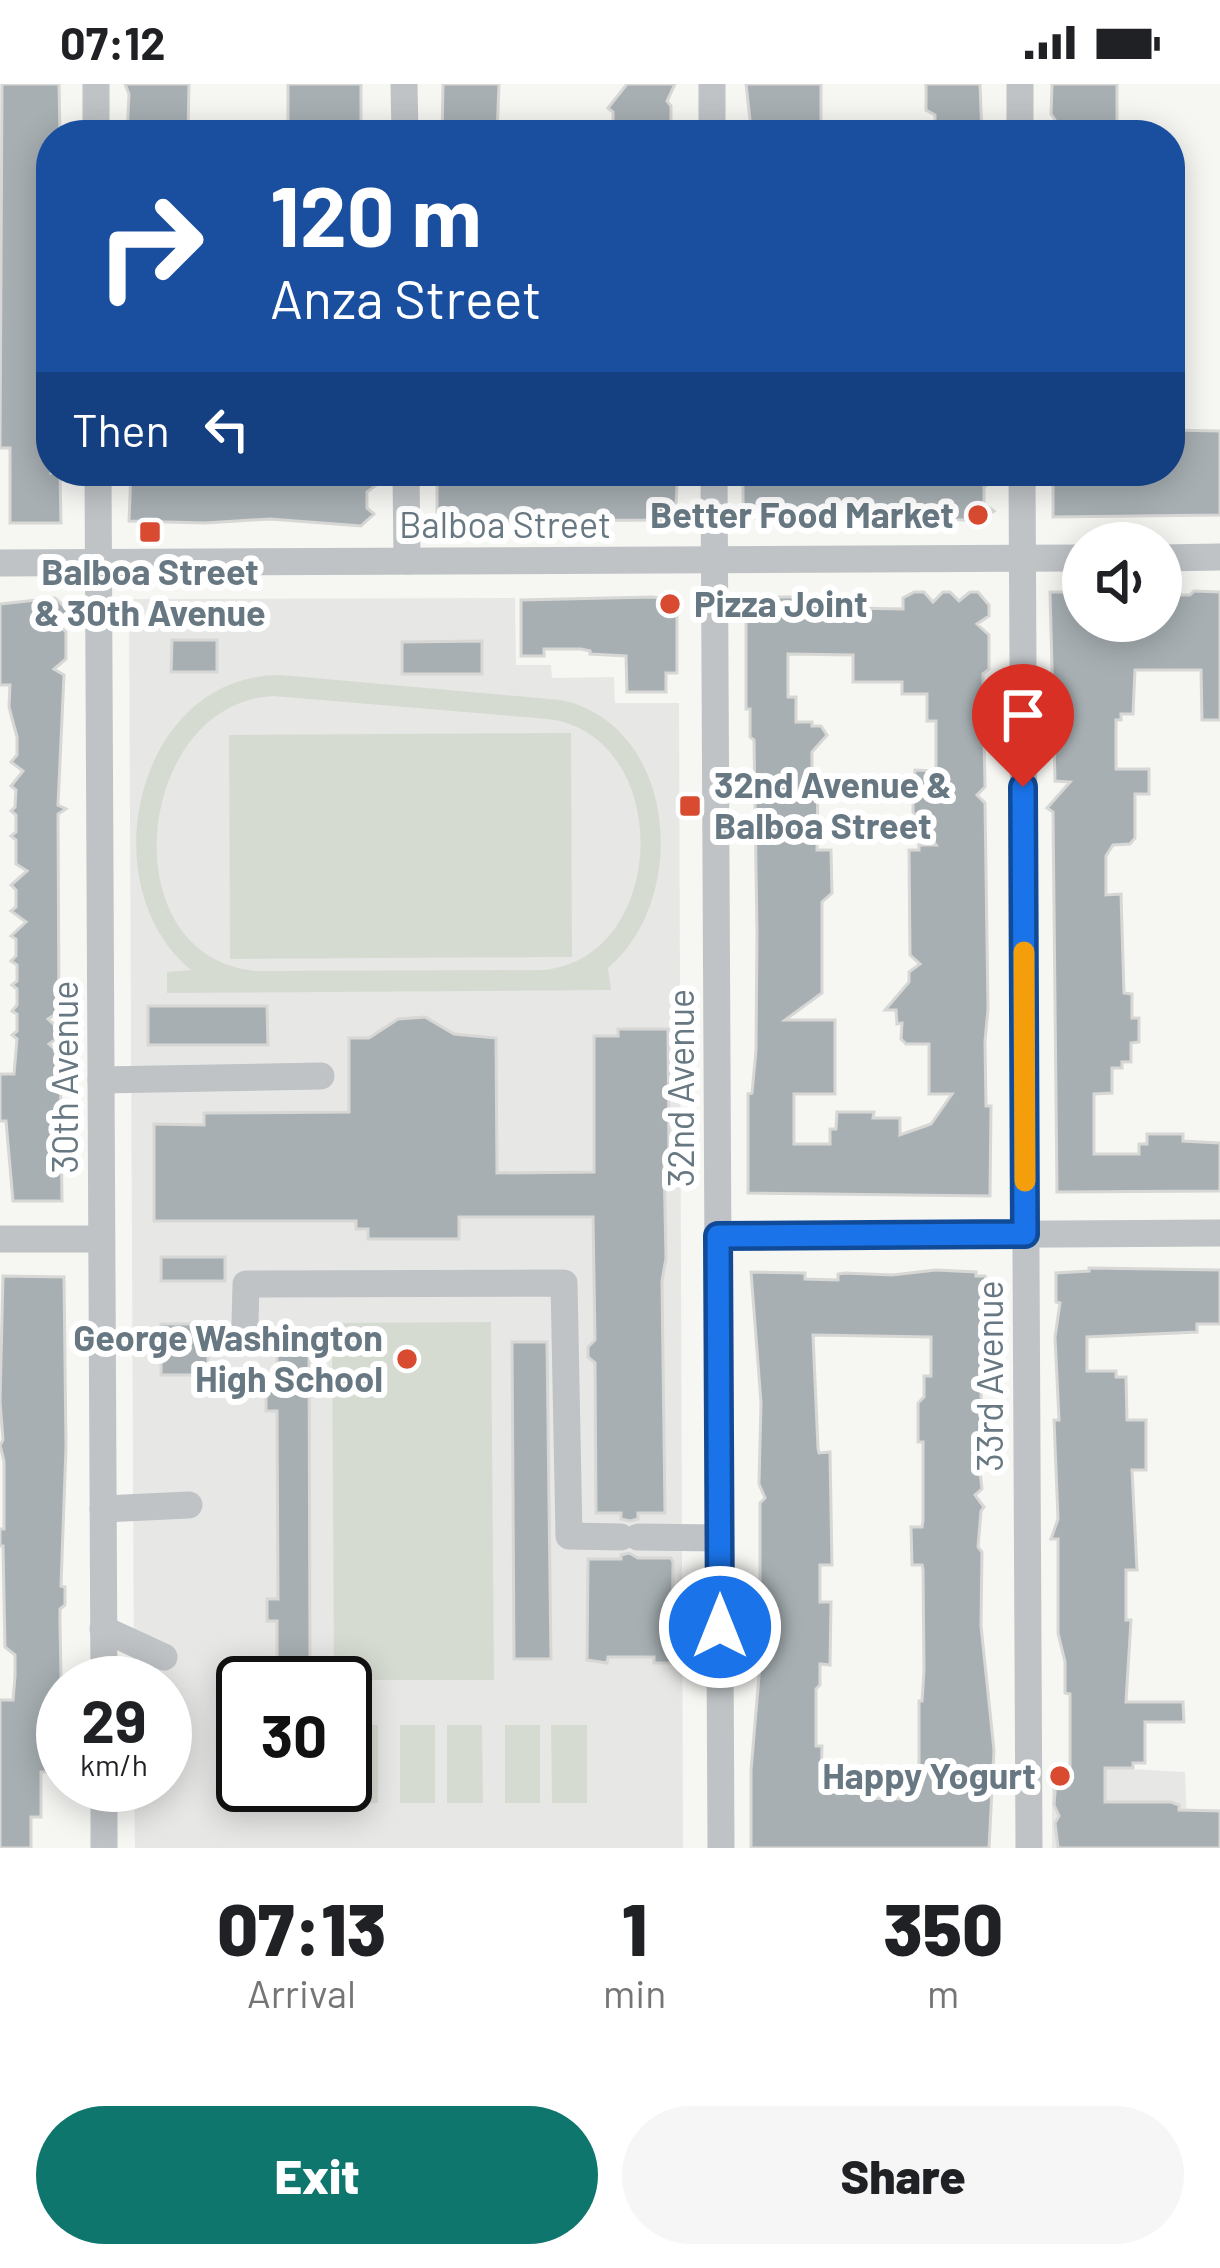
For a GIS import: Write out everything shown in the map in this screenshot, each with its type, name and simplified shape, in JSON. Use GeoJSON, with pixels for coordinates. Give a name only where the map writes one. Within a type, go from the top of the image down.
{"type":"FeatureCollection","features":[{"type":"Feature","properties":{"kind":"street"},"geometry":{"type":"LineString","coordinates":[[96,84],[96,120]]}},
{"type":"Feature","properties":{"kind":"street"},"geometry":{"type":"LineString","coordinates":[[404,84],[405,120]]}},
{"type":"Feature","properties":{"kind":"street"},"geometry":{"type":"LineString","coordinates":[[712,84],[712,120]]}},
{"type":"Feature","properties":{"kind":"street"},"geometry":{"type":"LineString","coordinates":[[1020,84],[1020,120]]}},
{"type":"Feature","properties":{"kind":"street","name":"30th Avenue"},"geometry":{"type":"LineString","coordinates":[[98,486],[104,1656]]}},
{"type":"Feature","properties":{"kind":"street"},"geometry":{"type":"LineString","coordinates":[[406,486],[407,562]]}},
{"type":"Feature","properties":{"kind":"street","name":"32nd Avenue"},"geometry":{"type":"LineString","coordinates":[[714,486],[721,1848]]}},
{"type":"Feature","properties":{"kind":"street","name":"33rd Avenue"},"geometry":{"type":"LineString","coordinates":[[1022,486],[1029,1848]]}},
{"type":"Feature","properties":{"kind":"street"},"geometry":{"type":"LineString","coordinates":[[1182,558],[1220,557]]}},
{"type":"Feature","properties":{"kind":"street","name":"Balboa Street"},"geometry":{"type":"LineString","coordinates":[[0,563],[1062,558]]}},
{"type":"Feature","properties":{"kind":"street"},"geometry":{"type":"LineString","coordinates":[[101,1080],[321,1076]]}},
{"type":"Feature","properties":{"kind":"street"},"geometry":{"type":"LineString","coordinates":[[718,1236],[1220,1233]]}},
{"type":"Feature","properties":{"kind":"street"},"geometry":{"type":"LineString","coordinates":[[0,1239],[101,1239]]}},
{"type":"Feature","properties":{"kind":"street"},"geometry":{"type":"LineString","coordinates":[[245,1323],[246,1284],[564,1283],[569,1536],[719,1538]]}},
{"type":"Feature","properties":{"kind":"street"},"geometry":{"type":"LineString","coordinates":[[103,1508],[189,1505]]}},
{"type":"Feature","properties":{"kind":"street"},"geometry":{"type":"LineString","coordinates":[[104,1629],[162,1656]]}},
{"type":"Feature","properties":{"kind":"street"},"geometry":{"type":"LineString","coordinates":[[104,1812],[104,1848]]}},
{"type":"Feature","properties":{"kind":"shaded area","name":"George Washington High School"},"geometry":{"type":"Polygon","coordinates":[[[515,598],[516,665],[551,665],[552,678],[614,677],[615,703],[679,703],[683,1848],[135,1848],[134,1812],[192,1812],[192,1656],[134,1656],[129,599],[515,598]]]}},
{"type":"Feature","properties":{"kind":"shaded area"},"geometry":{"type":"Polygon","coordinates":[[[281,675],[561,700],[600,716],[629,743],[649,778],[659,818],[660,859],[652,901],[634,938],[608,968],[611,990],[167,993],[167,972],[191,970],[159,933],[141,888],[136,839],[143,790],[162,745],[192,709],[232,684],[281,675]],[[273,696],[226,710],[191,741],[168,783],[157,832],[160,880],[177,924],[209,956],[256,971],[544,970],[586,956],[616,928],[634,889],[640,846],[635,802],[618,763],[589,734],[548,719],[273,696]]]}},
{"type":"Feature","properties":{"kind":"shaded area"},"geometry":{"type":"Polygon","coordinates":[[[571,733],[572,957],[230,959],[229,735],[571,733]]]}},
{"type":"Feature","properties":{"kind":"shaded area"},"geometry":{"type":"Polygon","coordinates":[[[491,1322],[494,1680],[372,1680],[372,1656],[334,1656],[332,1323],[491,1322]]]}},
{"type":"Feature","properties":{"kind":"shaded area"},"geometry":{"type":"Polygon","coordinates":[[[372,1725],[378,1725],[378,1803],[372,1803],[372,1725]]]}},
{"type":"Feature","properties":{"kind":"shaded area"},"geometry":{"type":"Polygon","coordinates":[[[400,1725],[435,1725],[435,1803],[400,1803],[400,1725]]]}},
{"type":"Feature","properties":{"kind":"shaded area"},"geometry":{"type":"Polygon","coordinates":[[[447,1725],[482,1725],[483,1803],[447,1803],[447,1725]]]}},
{"type":"Feature","properties":{"kind":"shaded area"},"geometry":{"type":"Polygon","coordinates":[[[505,1725],[540,1725],[540,1803],[505,1803],[505,1725]]]}},
{"type":"Feature","properties":{"kind":"shaded area"},"geometry":{"type":"Polygon","coordinates":[[[551,1725],[587,1725],[587,1803],[552,1803],[551,1725]]]}},
{"type":"Feature","properties":{"kind":"shaded area"},"geometry":{"type":"Polygon","coordinates":[[[1052,1765],[1185,1772],[1188,1848],[1052,1848],[1052,1765]]]}},
{"type":"Feature","properties":{"kind":"building"},"geometry":{"type":"Polygon","coordinates":[[[2,84],[59,84],[60,120],[36,120],[36,486],[60,486],[61,523],[10,523],[10,448],[0,448],[2,84]]]}},
{"type":"Feature","properties":{"kind":"building"},"geometry":{"type":"Polygon","coordinates":[[[125,84],[189,84],[188,120],[128,120],[125,84]]]}},
{"type":"Feature","properties":{"kind":"building"},"geometry":{"type":"Polygon","coordinates":[[[288,84],[361,84],[361,120],[288,120],[288,84]]]}},
{"type":"Feature","properties":{"kind":"building"},"geometry":{"type":"Polygon","coordinates":[[[443,84],[499,84],[498,120],[442,120],[443,84]]]}},
{"type":"Feature","properties":{"kind":"building"},"geometry":{"type":"Polygon","coordinates":[[[627,84],[675,84],[667,101],[671,120],[613,120],[608,108],[627,84]]]}},
{"type":"Feature","properties":{"kind":"building"},"geometry":{"type":"Polygon","coordinates":[[[746,84],[821,84],[821,120],[750,120],[746,84]]]}},
{"type":"Feature","properties":{"kind":"building"},"geometry":{"type":"Polygon","coordinates":[[[926,84],[980,84],[981,120],[935,120],[926,110],[926,84]]]}},
{"type":"Feature","properties":{"kind":"building"},"geometry":{"type":"Polygon","coordinates":[[[1052,84],[1117,84],[1117,120],[1055,120],[1052,84]]]}},
{"type":"Feature","properties":{"kind":"building"},"geometry":{"type":"Polygon","coordinates":[[[1185,430],[1220,431],[1220,515],[1053,517],[1053,486],[1185,486],[1185,430]]]}},
{"type":"Feature","properties":{"kind":"building"},"geometry":{"type":"Polygon","coordinates":[[[130,486],[375,486],[367,492],[367,508],[374,514],[361,526],[270,519],[129,521],[130,486]]]}},
{"type":"Feature","properties":{"kind":"building"},"geometry":{"type":"Polygon","coordinates":[[[437,486],[677,486],[675,520],[437,518],[437,486]]]}},
{"type":"Feature","properties":{"kind":"building"},"geometry":{"type":"Polygon","coordinates":[[[743,486],[985,486],[984,504],[994,511],[978,520],[743,518],[743,486]]]}},
{"type":"Feature","properties":{"kind":"building"},"geometry":{"type":"Polygon","coordinates":[[[924,592],[933,602],[950,592],[959,601],[978,592],[989,605],[989,616],[977,624],[989,635],[989,669],[983,674],[985,787],[977,795],[985,803],[990,1196],[748,1193],[757,933],[754,740],[750,709],[746,709],[746,597],[828,597],[828,604],[853,604],[853,608],[903,609],[903,598],[924,592]],[[788,654],[788,697],[796,697],[796,722],[812,722],[827,735],[812,752],[812,767],[818,774],[817,850],[831,850],[832,893],[822,902],[822,993],[785,1020],[835,1020],[835,1094],[794,1094],[794,1144],[830,1144],[837,1112],[900,1118],[900,1135],[931,1124],[952,1094],[929,1094],[929,1044],[906,1044],[896,1010],[885,1010],[909,982],[909,972],[920,964],[910,955],[909,850],[936,845],[913,812],[913,796],[915,770],[936,771],[936,721],[927,721],[927,694],[902,694],[902,682],[853,682],[853,655],[788,654]]]}},
{"type":"Feature","properties":{"kind":"building"},"geometry":{"type":"Polygon","coordinates":[[[1050,592],[1062,592],[1062,642],[1182,642],[1182,595],[1220,592],[1220,720],[1202,720],[1201,670],[1135,670],[1133,714],[1121,714],[1121,720],[1116,720],[1116,769],[1149,769],[1149,794],[1135,794],[1135,838],[1130,844],[1113,845],[1106,856],[1106,895],[1121,894],[1124,993],[1132,994],[1139,1042],[1131,1043],[1131,1062],[1112,1068],[1112,1093],[1094,1094],[1094,1154],[1139,1154],[1139,1144],[1147,1144],[1147,1134],[1183,1134],[1183,1141],[1220,1143],[1220,1191],[1057,1192],[1053,812],[1047,808],[1070,782],[1055,781],[1050,592]]]}},
{"type":"Feature","properties":{"kind":"building"},"geometry":{"type":"Polygon","coordinates":[[[55,598],[69,611],[55,622],[66,632],[66,659],[54,669],[64,675],[58,805],[66,809],[58,814],[59,1012],[48,1019],[64,1034],[49,1044],[60,1054],[62,1201],[13,1201],[6,1121],[0,1121],[0,1074],[14,1074],[17,1039],[12,1035],[17,1031],[17,1014],[12,1011],[17,989],[12,985],[17,981],[17,965],[11,961],[16,956],[16,939],[11,936],[26,922],[11,911],[16,907],[16,890],[11,885],[27,871],[16,864],[16,840],[11,836],[16,832],[16,815],[11,811],[16,790],[11,786],[23,771],[11,762],[17,755],[17,737],[9,707],[10,685],[0,685],[0,604],[55,598]]]}},
{"type":"Feature","properties":{"kind":"building"},"geometry":{"type":"Polygon","coordinates":[[[521,600],[677,600],[677,673],[666,673],[666,692],[627,692],[626,656],[544,649],[544,656],[521,656],[521,600]]]}},
{"type":"Feature","properties":{"kind":"building"},"geometry":{"type":"Polygon","coordinates":[[[172,640],[217,640],[217,672],[171,672],[172,640]]]}},
{"type":"Feature","properties":{"kind":"building"},"geometry":{"type":"Polygon","coordinates":[[[482,641],[482,674],[402,674],[402,642],[482,641]]]}},
{"type":"Feature","properties":{"kind":"building"},"geometry":{"type":"Polygon","coordinates":[[[148,1006],[267,1006],[268,1045],[148,1045],[148,1006]]]}},
{"type":"Feature","properties":{"kind":"building"},"geometry":{"type":"Polygon","coordinates":[[[425,1017],[454,1034],[496,1038],[497,1173],[594,1172],[594,1036],[618,1036],[618,1029],[668,1029],[669,1163],[664,1163],[666,1258],[662,1281],[665,1513],[638,1513],[638,1519],[630,1521],[621,1519],[621,1513],[596,1513],[595,1363],[588,1357],[588,1347],[595,1340],[593,1217],[459,1217],[459,1239],[368,1239],[368,1229],[356,1229],[356,1221],[154,1221],[154,1124],[204,1125],[204,1113],[349,1112],[349,1038],[369,1038],[398,1019],[425,1017]]]}},
{"type":"Feature","properties":{"kind":"building"},"geometry":{"type":"Polygon","coordinates":[[[161,1257],[225,1257],[225,1281],[161,1281],[161,1257]]]}},
{"type":"Feature","properties":{"kind":"building"},"geometry":{"type":"Polygon","coordinates":[[[1089,1268],[1220,1270],[1220,1324],[1197,1324],[1197,1332],[1087,1337],[1087,1371],[1116,1371],[1116,1377],[1126,1377],[1127,1420],[1146,1420],[1146,1470],[1132,1470],[1137,1570],[1126,1570],[1126,1620],[1131,1620],[1126,1702],[1183,1702],[1184,1722],[1145,1722],[1145,1763],[1105,1768],[1105,1802],[1171,1802],[1179,1810],[1220,1811],[1220,1848],[1058,1848],[1055,1823],[1059,1816],[1054,1805],[1057,1768],[1070,1768],[1070,1694],[1065,1693],[1058,1633],[1058,1539],[1051,1539],[1058,1519],[1054,1420],[1059,1420],[1055,1337],[1060,1303],[1056,1302],[1056,1273],[1089,1268]]]}},
{"type":"Feature","properties":{"kind":"building"},"geometry":{"type":"Polygon","coordinates":[[[751,1272],[805,1273],[805,1279],[838,1280],[838,1274],[845,1273],[976,1272],[990,1284],[989,1312],[983,1319],[987,1328],[982,1440],[977,1446],[982,1489],[975,1495],[984,1507],[978,1547],[982,1552],[981,1626],[994,1750],[989,1848],[751,1848],[751,1770],[761,1653],[767,1647],[761,1638],[764,1624],[760,1615],[760,1503],[765,1498],[759,1484],[761,1403],[751,1272]],[[813,1335],[818,1448],[819,1453],[830,1452],[832,1565],[820,1565],[820,1602],[831,1602],[830,1665],[820,1664],[816,1746],[822,1746],[821,1787],[862,1787],[862,1798],[910,1799],[910,1786],[919,1786],[923,1570],[922,1565],[912,1565],[911,1527],[922,1527],[923,1521],[918,1403],[924,1397],[924,1376],[931,1376],[931,1337],[813,1335]]]}},
{"type":"Feature","properties":{"kind":"building"},"geometry":{"type":"Polygon","coordinates":[[[3,1276],[64,1277],[66,1447],[61,1586],[65,1587],[65,1605],[60,1609],[61,1656],[36,1656],[36,1812],[41,1817],[31,1817],[31,1848],[0,1848],[0,1700],[13,1700],[15,1655],[5,1647],[0,1401],[3,1276]]]}},
{"type":"Feature","properties":{"kind":"building"},"geometry":{"type":"Polygon","coordinates":[[[161,1324],[208,1324],[208,1375],[161,1375],[161,1324]]]}},
{"type":"Feature","properties":{"kind":"building"},"geometry":{"type":"Polygon","coordinates":[[[277,1342],[309,1342],[310,1656],[277,1656],[277,1621],[267,1621],[267,1599],[278,1599],[277,1411],[266,1411],[266,1390],[277,1390],[277,1342]]]}},
{"type":"Feature","properties":{"kind":"building"},"geometry":{"type":"Polygon","coordinates":[[[512,1342],[547,1342],[551,1659],[514,1659],[512,1342]]]}},
{"type":"Feature","properties":{"kind":"building"},"geometry":{"type":"Polygon","coordinates":[[[629,1553],[673,1562],[672,1663],[654,1663],[654,1657],[608,1657],[607,1663],[587,1660],[588,1559],[621,1559],[629,1553]]]}},
{"type":"Feature","properties":{"kind":"slow traffic"},"geometry":{"type":"LineString","coordinates":[[1024,952],[1025,1181]]}},
{"type":"Feature","properties":{"kind":"place","name":"Better Food Market"},"geometry":{"type":"Point","coordinates":[978,515]}},
{"type":"Feature","properties":{"kind":"place","name":"Balboa Street & 30th Avenue"},"geometry":{"type":"Point","coordinates":[150,532]}},
{"type":"Feature","properties":{"kind":"place","name":"Pizza Joint"},"geometry":{"type":"Point","coordinates":[670,604]}},
{"type":"Feature","properties":{"kind":"place","name":"32nd Avenue & Balboa Street"},"geometry":{"type":"Point","coordinates":[690,806]}},
{"type":"Feature","properties":{"kind":"place","name":"George Washington High School"},"geometry":{"type":"Point","coordinates":[407,1359]}},
{"type":"Feature","properties":{"kind":"place","name":"Happy Yogurt"},"geometry":{"type":"Point","coordinates":[1060,1776]}},
{"type":"Feature","properties":{"kind":"route"},"geometry":{"type":"LineString","coordinates":[[720,1627],[718,1236],[1025,1234],[1023,787]]}}]}
